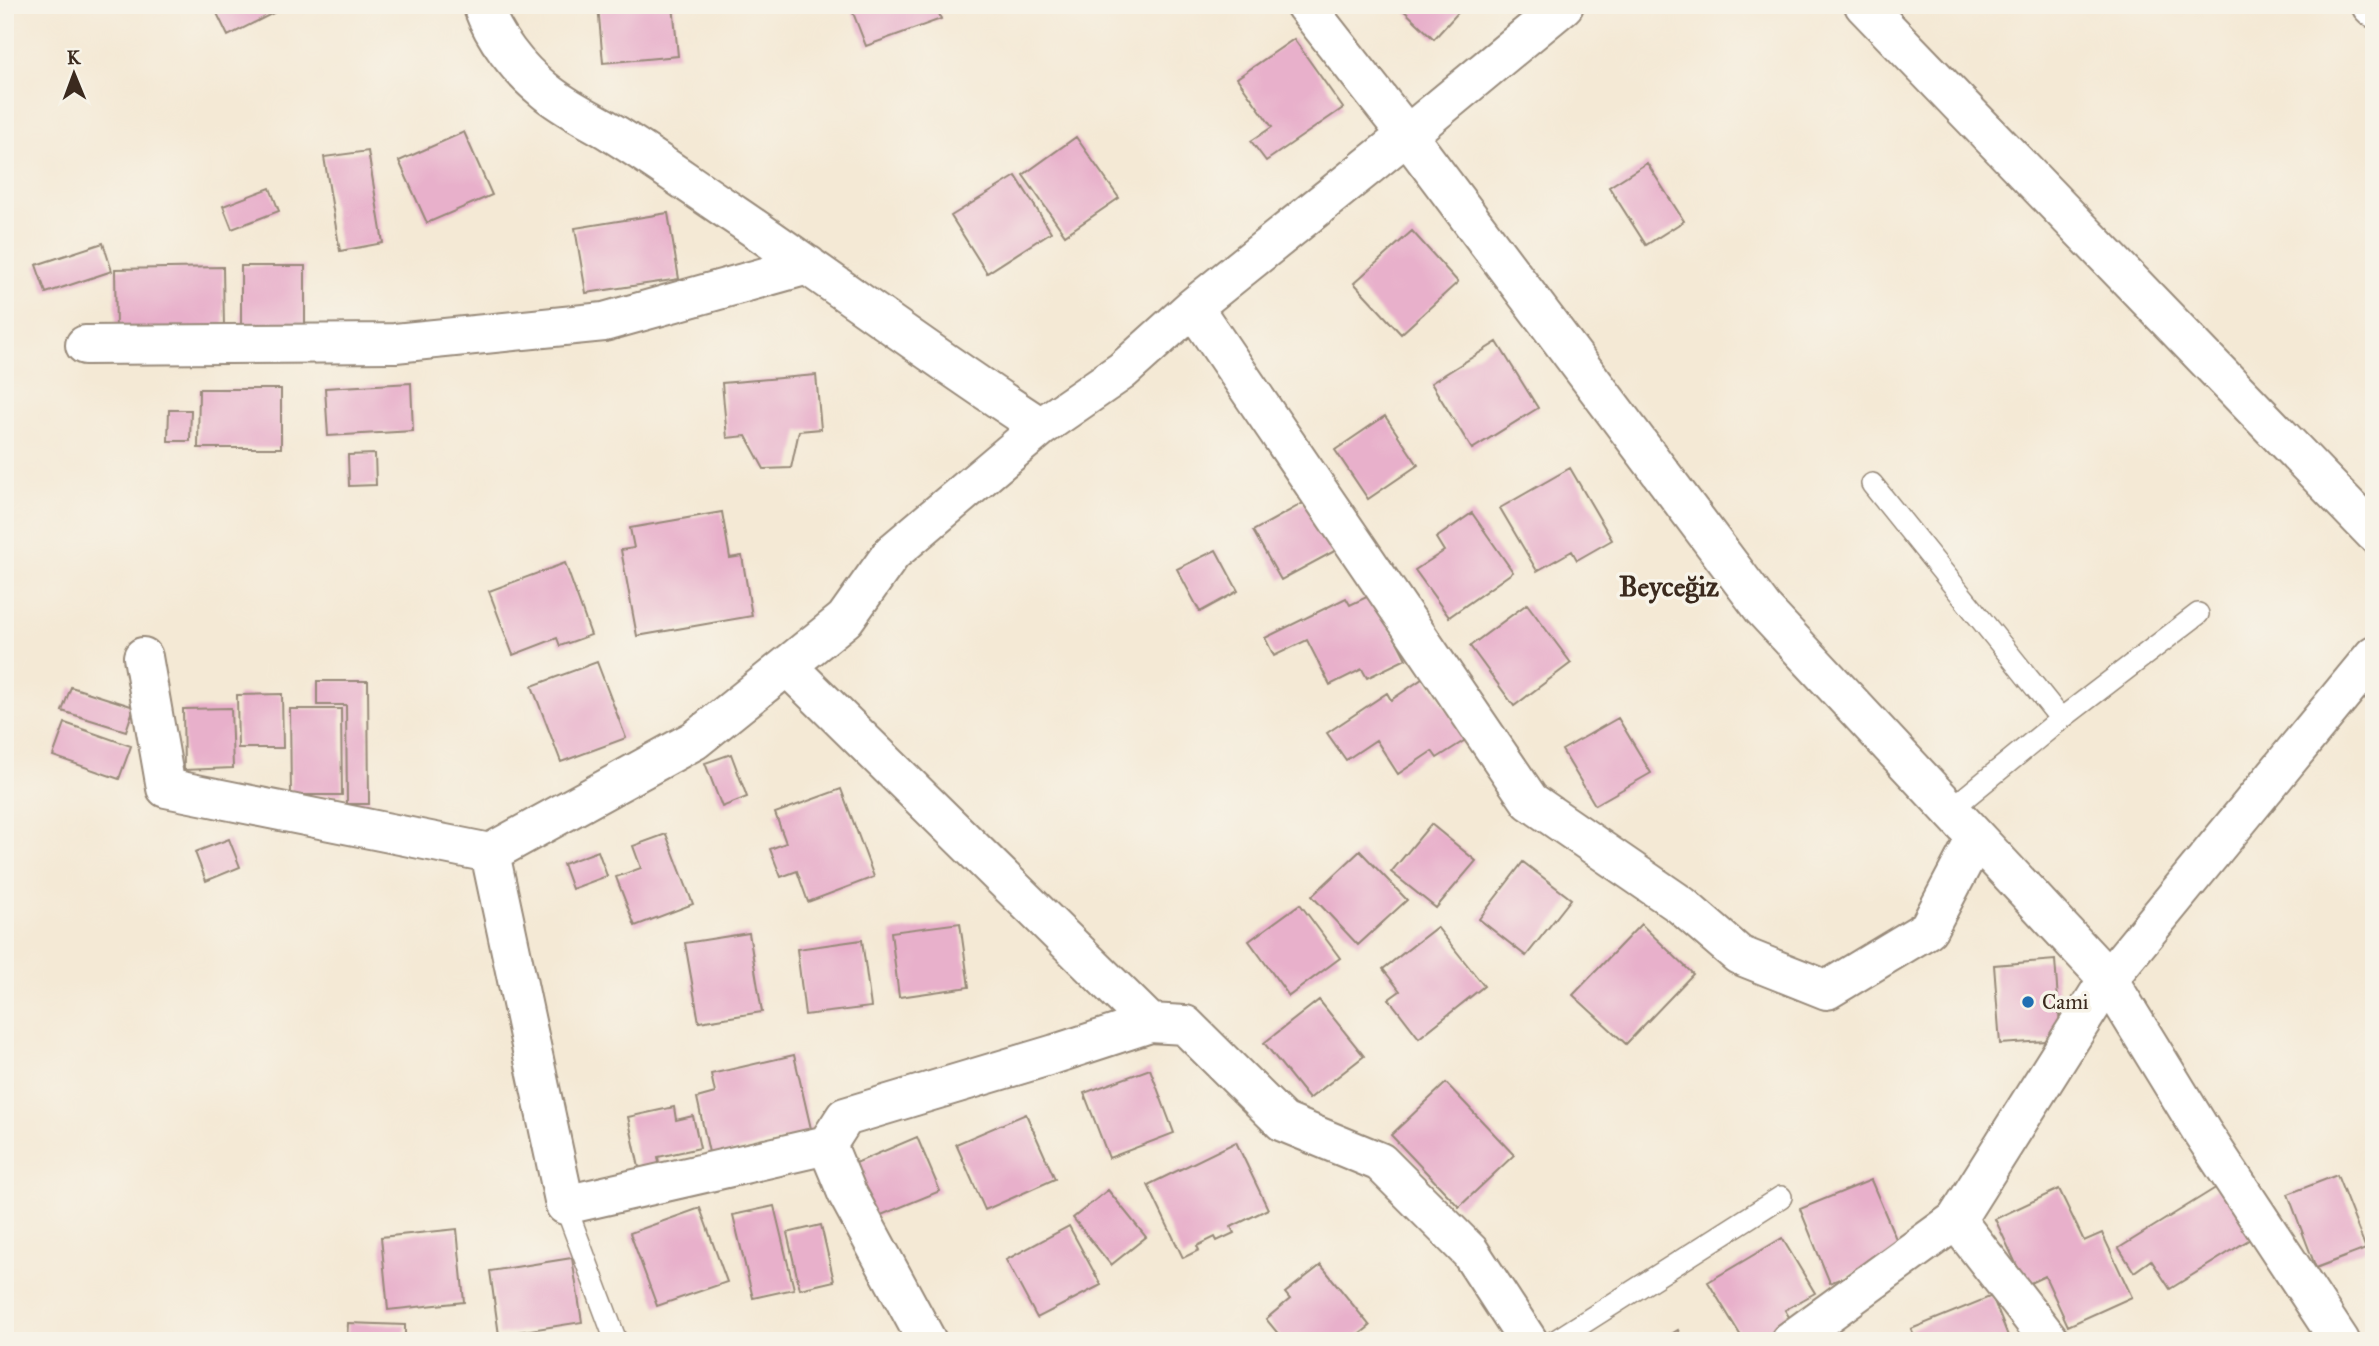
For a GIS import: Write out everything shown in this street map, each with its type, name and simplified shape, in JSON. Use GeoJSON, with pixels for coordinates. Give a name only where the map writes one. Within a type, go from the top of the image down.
{"type":"FeatureCollection","features":[{"type":"Feature","properties":{"kind":"street"},"geometry":{"type":"LineString","coordinates":[[482,5],[489,24],[511,57],[542,89],[571,111],[611,132],[808,265],[954,370],[1041,427]]}},
{"type":"Feature","properties":{"kind":"street"},"geometry":{"type":"LineString","coordinates":[[1305,5],[1407,135],[1763,608],[2108,979],[2202,1132],[2340,1341]]}},
{"type":"Feature","properties":{"kind":"street"},"geometry":{"type":"LineString","coordinates":[[143,657],[166,788],[490,853],[695,740],[845,619],[892,553],[1041,427],[1122,371],[1193,307],[1564,5]]}},
{"type":"Feature","properties":{"kind":"street"},"geometry":{"type":"LineString","coordinates":[[1864,5],[2374,533]]}},
{"type":"Feature","properties":{"kind":"street"},"geometry":{"type":"LineString","coordinates":[[85,345],[395,343],[604,322],[808,265]]}},
{"type":"Feature","properties":{"kind":"street"},"geometry":{"type":"LineString","coordinates":[[1193,307],[1530,802],[1681,905],[1739,955],[1827,990],[1928,929],[1976,838]]}},
{"type":"Feature","properties":{"kind":"street"},"geometry":{"type":"LineString","coordinates":[[1790,1341],[1956,1220],[2108,979],[2374,655]]}},
{"type":"Feature","properties":{"kind":"street"},"geometry":{"type":"LineString","coordinates":[[787,666],[1150,1023]]}},
{"type":"Feature","properties":{"kind":"street"},"geometry":{"type":"LineString","coordinates":[[490,853],[565,1205],[827,1145],[845,1118],[1150,1023],[1185,1025],[1283,1122],[1380,1162],[1470,1252],[1528,1341]]}},
{"type":"Feature","properties":{"kind":"street"},"geometry":{"type":"LineString","coordinates":[[827,1145],[847,1193],[927,1341]]}},
{"type":"Feature","properties":{"kind":"street"},"geometry":{"type":"LineString","coordinates":[[1956,1220],[2050,1341]]}},
{"type":"Feature","properties":{"kind":"lane"},"geometry":{"type":"LineString","coordinates":[[1872,484],[2061,719]]}},
{"type":"Feature","properties":{"kind":"lane"},"geometry":{"type":"LineString","coordinates":[[1950,810],[2061,719],[2198,614]]}},
{"type":"Feature","properties":{"kind":"lane"},"geometry":{"type":"LineString","coordinates":[[1555,1341],[1781,1197]]}},
{"type":"Feature","properties":{"kind":"lane"},"geometry":{"type":"LineString","coordinates":[[565,1205],[616,1341]]}},
{"type":"Feature","properties":{"kind":"building"},"geometry":{"type":"Polygon","coordinates":[[[213,5],[289,5],[228,36],[213,5]]]}},
{"type":"Feature","properties":{"kind":"building"},"geometry":{"type":"Polygon","coordinates":[[[598,5],[673,5],[678,56],[603,63],[598,5]]]}},
{"type":"Feature","properties":{"kind":"building"},"geometry":{"type":"Polygon","coordinates":[[[850,5],[936,5],[941,19],[866,46],[850,5]]]}},
{"type":"Feature","properties":{"kind":"building"},"geometry":{"type":"Polygon","coordinates":[[[1398,5],[1465,5],[1434,39],[1398,5]]]}},
{"type":"Feature","properties":{"kind":"building"},"geometry":{"type":"Polygon","coordinates":[[[1294,39],[1343,108],[1266,161],[1251,141],[1272,127],[1237,78],[1294,39]]]}},
{"type":"Feature","properties":{"kind":"building"},"geometry":{"type":"Polygon","coordinates":[[[464,132],[492,195],[427,223],[399,161],[464,132]]]}},
{"type":"Feature","properties":{"kind":"building"},"geometry":{"type":"Polygon","coordinates":[[[1076,137],[1119,198],[1065,235],[1023,175],[1076,137]]]}},
{"type":"Feature","properties":{"kind":"building"},"geometry":{"type":"Polygon","coordinates":[[[368,151],[383,243],[340,251],[324,157],[368,151]]]}},
{"type":"Feature","properties":{"kind":"building"},"geometry":{"type":"Polygon","coordinates":[[[1647,163],[1684,221],[1646,245],[1609,187],[1647,163]]]}},
{"type":"Feature","properties":{"kind":"building"},"geometry":{"type":"Polygon","coordinates":[[[1016,176],[1051,232],[987,273],[951,216],[1016,176]]]}},
{"type":"Feature","properties":{"kind":"building"},"geometry":{"type":"Polygon","coordinates":[[[270,188],[279,211],[232,229],[223,206],[270,188]]]}},
{"type":"Feature","properties":{"kind":"building"},"geometry":{"type":"Polygon","coordinates":[[[668,213],[679,279],[586,293],[575,228],[668,213]]]}},
{"type":"Feature","properties":{"kind":"building"},"geometry":{"type":"Polygon","coordinates":[[[1412,231],[1458,282],[1401,334],[1354,283],[1412,231]]]}},
{"type":"Feature","properties":{"kind":"building"},"geometry":{"type":"Polygon","coordinates":[[[103,243],[112,271],[46,293],[36,265],[103,243]]]}},
{"type":"Feature","properties":{"kind":"building"},"geometry":{"type":"Polygon","coordinates":[[[241,266],[305,266],[305,331],[241,331],[241,266]]]}},
{"type":"Feature","properties":{"kind":"building"},"geometry":{"type":"Polygon","coordinates":[[[223,267],[224,329],[116,331],[115,269],[223,267]]]}},
{"type":"Feature","properties":{"kind":"building"},"geometry":{"type":"Polygon","coordinates":[[[1497,342],[1538,408],[1472,449],[1431,383],[1497,342]]]}},
{"type":"Feature","properties":{"kind":"building"},"geometry":{"type":"Polygon","coordinates":[[[816,375],[821,429],[799,431],[791,468],[764,469],[746,436],[727,438],[722,383],[816,375]]]}},
{"type":"Feature","properties":{"kind":"building"},"geometry":{"type":"Polygon","coordinates":[[[411,383],[413,431],[328,436],[325,388],[411,383]]]}},
{"type":"Feature","properties":{"kind":"building"},"geometry":{"type":"Polygon","coordinates":[[[199,389],[281,389],[281,448],[198,448],[199,389]]]}},
{"type":"Feature","properties":{"kind":"building"},"geometry":{"type":"Polygon","coordinates":[[[169,410],[191,410],[190,441],[168,441],[169,410]]]}},
{"type":"Feature","properties":{"kind":"building"},"geometry":{"type":"Polygon","coordinates":[[[1385,416],[1418,465],[1368,499],[1335,450],[1385,416]]]}},
{"type":"Feature","properties":{"kind":"building"},"geometry":{"type":"Polygon","coordinates":[[[375,454],[376,485],[349,486],[348,455],[375,454]]]}},
{"type":"Feature","properties":{"kind":"building"},"geometry":{"type":"Polygon","coordinates":[[[1570,468],[1612,540],[1577,560],[1572,551],[1537,571],[1500,508],[1570,468]]]}},
{"type":"Feature","properties":{"kind":"building"},"geometry":{"type":"Polygon","coordinates":[[[1314,497],[1342,547],[1281,580],[1253,531],[1314,497]]]}},
{"type":"Feature","properties":{"kind":"building"},"geometry":{"type":"Polygon","coordinates":[[[722,512],[730,558],[742,556],[752,616],[637,636],[621,550],[634,548],[630,528],[722,512]]]}},
{"type":"Feature","properties":{"kind":"building"},"geometry":{"type":"Polygon","coordinates":[[[1472,513],[1513,572],[1449,617],[1415,570],[1444,551],[1436,538],[1472,513]]]}},
{"type":"Feature","properties":{"kind":"building"},"geometry":{"type":"Polygon","coordinates":[[[1216,550],[1238,591],[1200,612],[1177,569],[1216,550]]]}},
{"type":"Feature","properties":{"kind":"building"},"geometry":{"type":"Polygon","coordinates":[[[565,563],[591,635],[560,646],[557,638],[513,655],[489,591],[565,563]]]}},
{"type":"Feature","properties":{"kind":"building"},"geometry":{"type":"Polygon","coordinates":[[[1373,594],[1406,659],[1367,678],[1362,669],[1330,685],[1307,640],[1274,656],[1265,638],[1346,598],[1350,605],[1373,594]]]}},
{"type":"Feature","properties":{"kind":"building"},"geometry":{"type":"Polygon","coordinates":[[[1527,604],[1571,663],[1514,706],[1470,646],[1527,604]]]}},
{"type":"Feature","properties":{"kind":"building"},"geometry":{"type":"Polygon","coordinates":[[[597,662],[626,738],[561,762],[532,686],[597,662]]]}},
{"type":"Feature","properties":{"kind":"building"},"geometry":{"type":"Polygon","coordinates":[[[1425,677],[1467,739],[1437,758],[1432,751],[1398,774],[1376,740],[1346,760],[1327,733],[1387,693],[1391,700],[1425,677]]]}},
{"type":"Feature","properties":{"kind":"building"},"geometry":{"type":"Polygon","coordinates":[[[317,681],[368,681],[369,804],[347,804],[346,705],[317,705],[317,681]]]}},
{"type":"Feature","properties":{"kind":"building"},"geometry":{"type":"Polygon","coordinates":[[[71,687],[134,707],[126,731],[62,711],[71,687]]]}},
{"type":"Feature","properties":{"kind":"building"},"geometry":{"type":"Polygon","coordinates":[[[282,694],[283,748],[238,748],[237,695],[282,694]]]}},
{"type":"Feature","properties":{"kind":"building"},"geometry":{"type":"Polygon","coordinates":[[[231,708],[233,768],[184,770],[183,709],[231,708]]]}},
{"type":"Feature","properties":{"kind":"building"},"geometry":{"type":"Polygon","coordinates":[[[290,709],[341,709],[342,795],[291,795],[290,709]]]}},
{"type":"Feature","properties":{"kind":"building"},"geometry":{"type":"Polygon","coordinates":[[[1618,718],[1651,773],[1595,805],[1562,750],[1618,718]]]}},
{"type":"Feature","properties":{"kind":"building"},"geometry":{"type":"Polygon","coordinates":[[[65,723],[131,746],[119,779],[53,756],[65,723]]]}},
{"type":"Feature","properties":{"kind":"building"},"geometry":{"type":"Polygon","coordinates":[[[731,754],[747,797],[722,807],[705,763],[731,754]]]}},
{"type":"Feature","properties":{"kind":"building"},"geometry":{"type":"Polygon","coordinates":[[[841,789],[874,877],[808,902],[797,871],[781,877],[770,849],[786,843],[775,813],[841,789]]]}},
{"type":"Feature","properties":{"kind":"building"},"geometry":{"type":"Polygon","coordinates":[[[1431,824],[1476,861],[1436,908],[1391,872],[1431,824]]]}},
{"type":"Feature","properties":{"kind":"building"},"geometry":{"type":"Polygon","coordinates":[[[666,834],[693,904],[635,926],[616,877],[641,868],[633,846],[666,834]]]}},
{"type":"Feature","properties":{"kind":"building"},"geometry":{"type":"Polygon","coordinates":[[[229,839],[240,867],[206,881],[195,852],[229,839]]]}},
{"type":"Feature","properties":{"kind":"building"},"geometry":{"type":"Polygon","coordinates":[[[598,851],[607,876],[572,889],[563,864],[598,851]]]}},
{"type":"Feature","properties":{"kind":"building"},"geometry":{"type":"Polygon","coordinates":[[[1360,851],[1407,900],[1358,945],[1312,896],[1360,851]]]}},
{"type":"Feature","properties":{"kind":"building"},"geometry":{"type":"Polygon","coordinates":[[[1523,862],[1571,899],[1526,956],[1479,919],[1523,862]]]}},
{"type":"Feature","properties":{"kind":"building"},"geometry":{"type":"Polygon","coordinates":[[[1300,904],[1340,958],[1289,996],[1249,941],[1300,904]]]}},
{"type":"Feature","properties":{"kind":"building"},"geometry":{"type":"Polygon","coordinates":[[[960,923],[969,987],[899,997],[891,932],[960,923]]]}},
{"type":"Feature","properties":{"kind":"building"},"geometry":{"type":"Polygon","coordinates":[[[1641,924],[1693,974],[1626,1044],[1573,995],[1641,924]]]}},
{"type":"Feature","properties":{"kind":"building"},"geometry":{"type":"Polygon","coordinates":[[[1437,927],[1484,986],[1419,1038],[1389,999],[1400,991],[1383,969],[1437,927]]]}},
{"type":"Feature","properties":{"kind":"building"},"geometry":{"type":"Polygon","coordinates":[[[749,933],[762,1012],[699,1022],[685,943],[749,933]]]}},
{"type":"Feature","properties":{"kind":"building"},"geometry":{"type":"Polygon","coordinates":[[[862,940],[871,1007],[805,1015],[797,949],[862,940]]]}},
{"type":"Feature","properties":{"kind":"building","name":"Cami"},"geometry":{"type":"Polygon","coordinates":[[[2055,960],[2061,1040],[2000,1044],[1994,965],[2055,960]]]}},
{"type":"Feature","properties":{"kind":"building"},"geometry":{"type":"Polygon","coordinates":[[[1319,1000],[1364,1056],[1309,1099],[1264,1043],[1319,1000]]]}},
{"type":"Feature","properties":{"kind":"building"},"geometry":{"type":"Polygon","coordinates":[[[794,1055],[812,1133],[710,1157],[697,1098],[715,1093],[711,1074],[794,1055]]]}},
{"type":"Feature","properties":{"kind":"building"},"geometry":{"type":"Polygon","coordinates":[[[1150,1069],[1174,1133],[1109,1158],[1084,1093],[1150,1069]]]}},
{"type":"Feature","properties":{"kind":"building"},"geometry":{"type":"Polygon","coordinates":[[[1446,1083],[1514,1155],[1459,1207],[1391,1135],[1446,1083]]]}},
{"type":"Feature","properties":{"kind":"building"},"geometry":{"type":"Polygon","coordinates":[[[674,1107],[676,1120],[693,1116],[700,1148],[658,1157],[660,1168],[640,1172],[628,1117],[674,1107]]]}},
{"type":"Feature","properties":{"kind":"building"},"geometry":{"type":"Polygon","coordinates":[[[1026,1114],[1055,1179],[985,1210],[956,1144],[1026,1114]]]}},
{"type":"Feature","properties":{"kind":"building"},"geometry":{"type":"Polygon","coordinates":[[[917,1137],[940,1191],[874,1218],[851,1165],[917,1137]]]}},
{"type":"Feature","properties":{"kind":"building"},"geometry":{"type":"Polygon","coordinates":[[[1236,1142],[1268,1209],[1231,1227],[1234,1233],[1217,1241],[1215,1237],[1197,1246],[1199,1250],[1183,1258],[1148,1185],[1236,1142]]]}},
{"type":"Feature","properties":{"kind":"building"},"geometry":{"type":"Polygon","coordinates":[[[2337,1175],[2366,1249],[2316,1268],[2288,1194],[2337,1175]]]}},
{"type":"Feature","properties":{"kind":"building"},"geometry":{"type":"Polygon","coordinates":[[[1871,1180],[1902,1253],[1830,1283],[1800,1209],[1871,1180]]]}},
{"type":"Feature","properties":{"kind":"building"},"geometry":{"type":"Polygon","coordinates":[[[2222,1184],[2255,1236],[2170,1289],[2151,1260],[2134,1272],[2119,1248],[2222,1184]]]}},
{"type":"Feature","properties":{"kind":"building"},"geometry":{"type":"Polygon","coordinates":[[[2059,1189],[2084,1241],[2102,1233],[2132,1297],[2068,1326],[2045,1276],[2026,1285],[1995,1219],[2059,1189]]]}},
{"type":"Feature","properties":{"kind":"building"},"geometry":{"type":"Polygon","coordinates":[[[1108,1190],[1146,1237],[1111,1265],[1073,1218],[1108,1190]]]}},
{"type":"Feature","properties":{"kind":"building"},"geometry":{"type":"Polygon","coordinates":[[[774,1206],[794,1289],[753,1298],[733,1215],[774,1206]]]}},
{"type":"Feature","properties":{"kind":"building"},"geometry":{"type":"Polygon","coordinates":[[[700,1208],[727,1282],[657,1306],[630,1233],[700,1208]]]}},
{"type":"Feature","properties":{"kind":"building"},"geometry":{"type":"Polygon","coordinates":[[[821,1225],[834,1281],[800,1289],[787,1233],[821,1225]]]}},
{"type":"Feature","properties":{"kind":"building"},"geometry":{"type":"Polygon","coordinates":[[[1069,1226],[1101,1285],[1037,1318],[1006,1260],[1069,1226]]]}},
{"type":"Feature","properties":{"kind":"building"},"geometry":{"type":"Polygon","coordinates":[[[457,1229],[464,1302],[388,1310],[381,1237],[457,1229]]]}},
{"type":"Feature","properties":{"kind":"building"},"geometry":{"type":"Polygon","coordinates":[[[1782,1238],[1815,1293],[1785,1310],[1795,1327],[1772,1341],[1744,1341],[1708,1282],[1782,1238]]]}},
{"type":"Feature","properties":{"kind":"building"},"geometry":{"type":"Polygon","coordinates":[[[572,1258],[582,1322],[499,1335],[490,1271],[572,1258]]]}},
{"type":"Feature","properties":{"kind":"building"},"geometry":{"type":"Polygon","coordinates":[[[1321,1265],[1370,1326],[1351,1341],[1284,1341],[1266,1319],[1290,1299],[1285,1293],[1321,1265]]]}},
{"type":"Feature","properties":{"kind":"building"},"geometry":{"type":"Polygon","coordinates":[[[1992,1296],[2010,1341],[1916,1341],[1911,1329],[1992,1296]]]}},
{"type":"Feature","properties":{"kind":"building"},"geometry":{"type":"Polygon","coordinates":[[[348,1323],[405,1325],[405,1341],[347,1341],[348,1323]]]}},
{"type":"Feature","properties":{"kind":"building"},"geometry":{"type":"Polygon","coordinates":[[[1678,1330],[1684,1341],[1660,1341],[1678,1330]]]}},
{"type":"Feature","properties":{"kind":"place","name":"Cami"},"geometry":{"type":"Point","coordinates":[2028,1002]}},
{"type":"Feature","properties":{"kind":"district","name":"Beyceğiz"},"geometry":{"type":"Point","coordinates":[1669,586]}}]}
